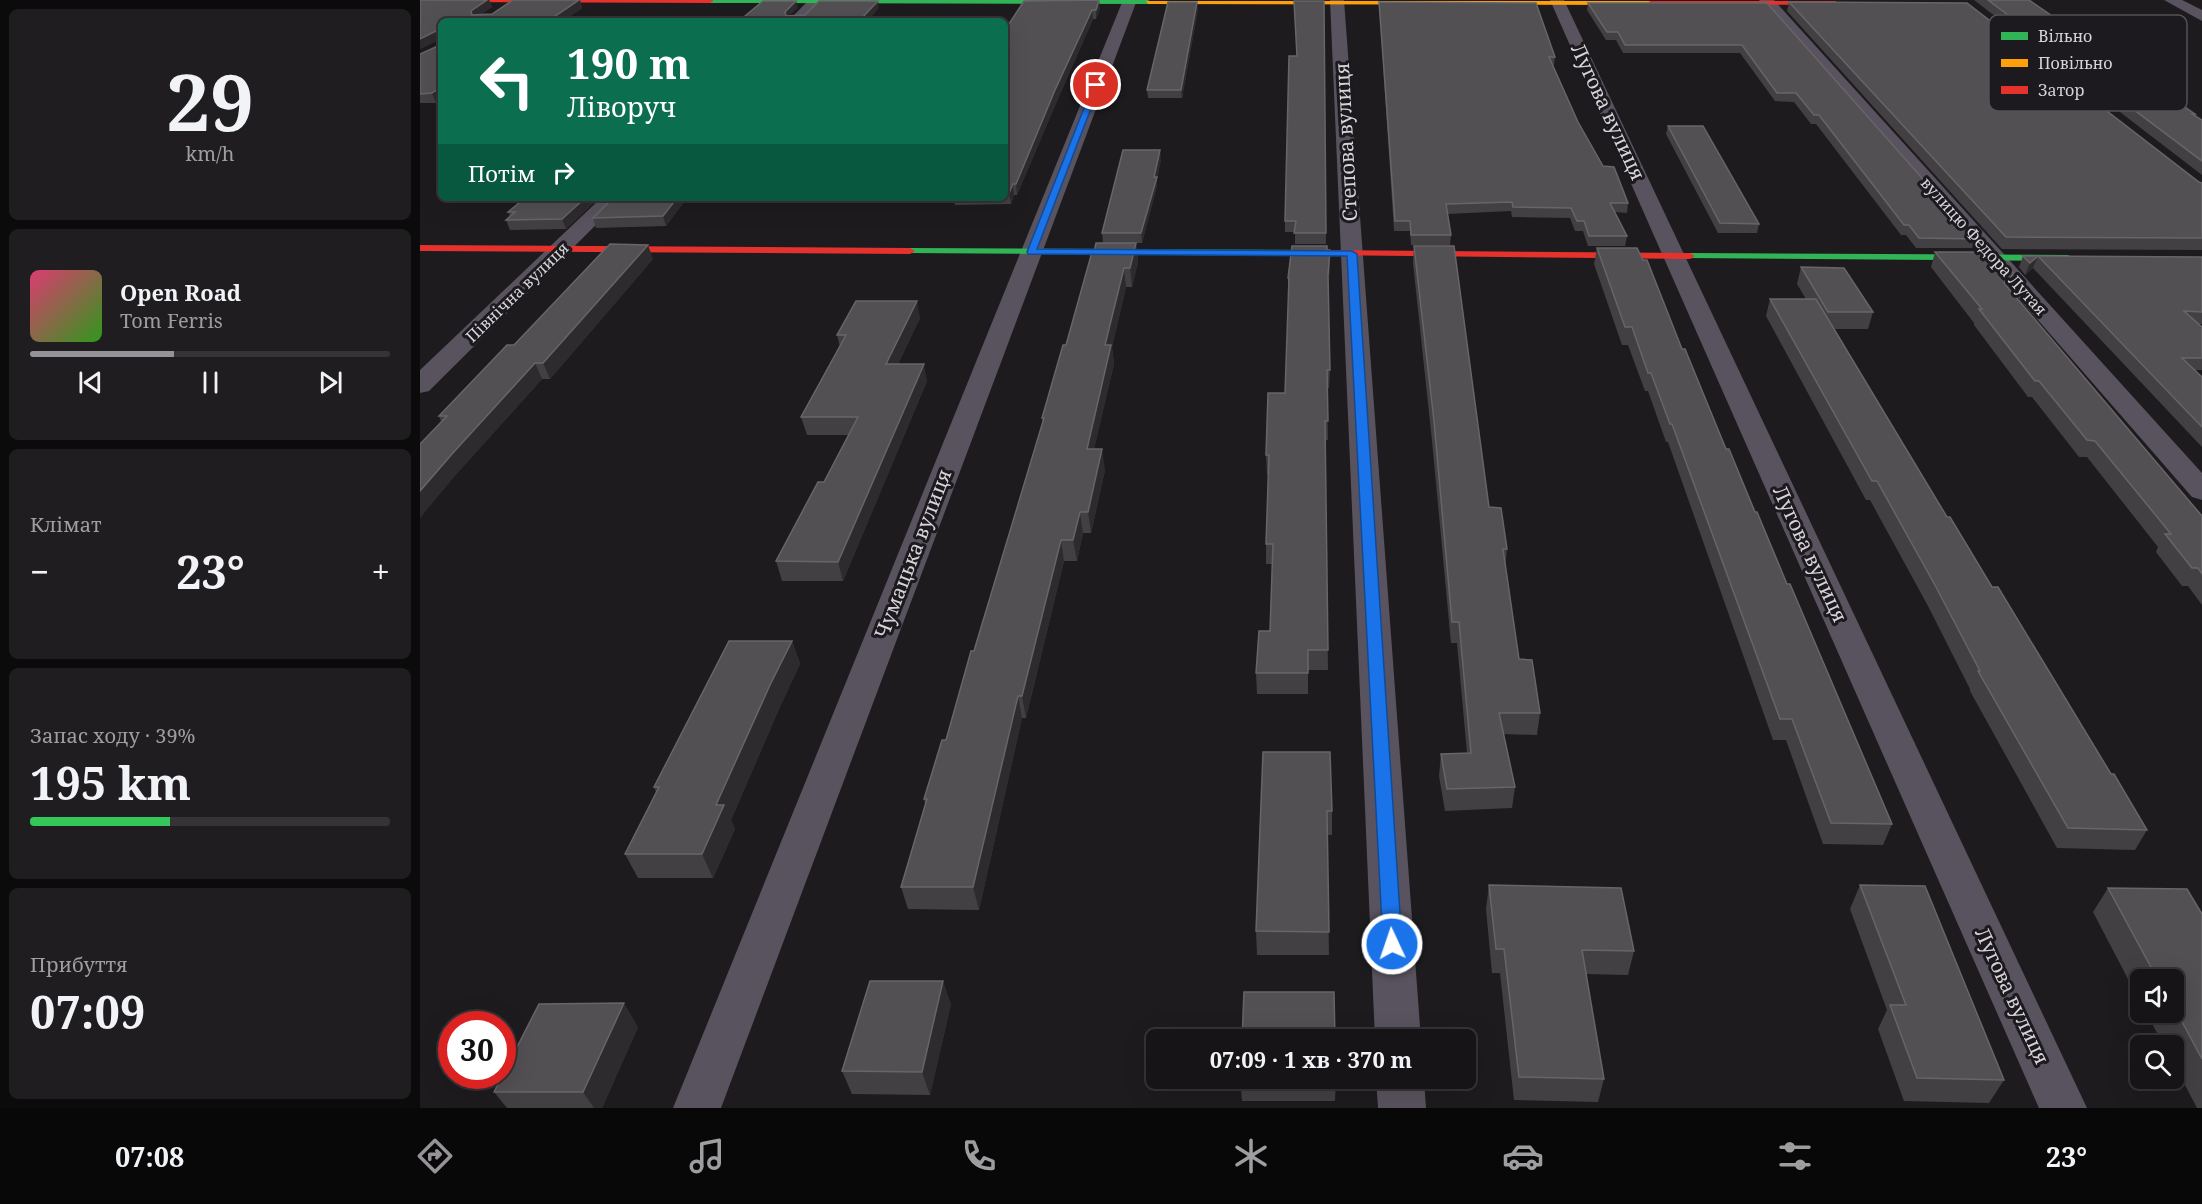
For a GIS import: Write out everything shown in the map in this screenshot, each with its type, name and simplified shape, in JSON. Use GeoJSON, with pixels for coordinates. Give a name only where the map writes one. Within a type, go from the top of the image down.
{"type":"FeatureCollection","features":[{"type":"Feature","properties":{"kind":"street"},"geometry":{"type":"LineString","coordinates":[[420,0],[1850,3]]}},
{"type":"Feature","properties":{"kind":"street"},"geometry":{"type":"LineString","coordinates":[[491,16],[517,0]]}},
{"type":"Feature","properties":{"kind":"street"},"geometry":{"type":"LineString","coordinates":[[799,18],[817,1]]}},
{"type":"Feature","properties":{"kind":"street","name":"Чумацька вулиця"},"geometry":{"type":"LineString","coordinates":[[697,1108],[1129,1]]}},
{"type":"Feature","properties":{"kind":"street","name":"Степова вулиця"},"geometry":{"type":"LineString","coordinates":[[1337,1],[1397,1029]]}},
{"type":"Feature","properties":{"kind":"street","name":"Лугова вулиця"},"geometry":{"type":"LineString","coordinates":[[1557,1],[2063,1108]]}},
{"type":"Feature","properties":{"kind":"street"},"geometry":{"type":"LineString","coordinates":[[2176,1],[2202,16]]}},
{"type":"Feature","properties":{"kind":"street","name":"вулицю Федора Лутая"},"geometry":{"type":"LineString","coordinates":[[1767,2],[2202,491]]}},
{"type":"Feature","properties":{"kind":"street","name":"Північна вулиця"},"geometry":{"type":"LineString","coordinates":[[420,385],[610,201]]}},
{"type":"Feature","properties":{"kind":"street"},"geometry":{"type":"LineString","coordinates":[[420,248],[2087,258]]}},
{"type":"Feature","properties":{"kind":"street"},"geometry":{"type":"LineString","coordinates":[[1401,1089],[1402,1108]]}},
{"type":"Feature","properties":{"kind":"building"},"geometry":{"type":"Polygon","coordinates":[[[420,0],[487,0],[471,11],[472,15],[492,14],[513,0],[579,0],[552,18],[438,18],[438,30],[420,39],[420,0]]]}},
{"type":"Feature","properties":{"kind":"building"},"geometry":{"type":"Polygon","coordinates":[[[1099,0],[1096,10],[1092,10],[1055,90],[1016,184],[1013,184],[1008,193],[1008,25],[1024,1],[1099,0]]]}},
{"type":"Feature","properties":{"kind":"building"},"geometry":{"type":"Polygon","coordinates":[[[1988,0],[2029,0],[2051,15],[2008,15],[1988,0]]]}},
{"type":"Feature","properties":{"kind":"building"},"geometry":{"type":"Polygon","coordinates":[[[763,1],[796,1],[785,12],[786,16],[805,15],[819,1],[878,1],[862,18],[743,18],[763,1]]]}},
{"type":"Feature","properties":{"kind":"building"},"geometry":{"type":"Polygon","coordinates":[[[1294,1],[1324,1],[1326,233],[1294,233],[1296,221],[1285,221],[1289,56],[1297,56],[1294,1]]]}},
{"type":"Feature","properties":{"kind":"building"},"geometry":{"type":"Polygon","coordinates":[[[1168,2],[1197,2],[1181,90],[1147,90],[1168,2]]]}},
{"type":"Feature","properties":{"kind":"building"},"geometry":{"type":"Polygon","coordinates":[[[1379,2],[1536,3],[1555,57],[1549,57],[1578,122],[1603,166],[1614,167],[1628,203],[1610,203],[1627,236],[1589,236],[1584,221],[1577,221],[1571,208],[1513,207],[1512,202],[1446,204],[1451,235],[1411,235],[1410,221],[1395,221],[1379,2]]]}},
{"type":"Feature","properties":{"kind":"building"},"geometry":{"type":"Polygon","coordinates":[[[1789,2],[1967,3],[1989,20],[1989,111],[2107,111],[2202,183],[2202,238],[2006,237],[1789,2]]]}},
{"type":"Feature","properties":{"kind":"building"},"geometry":{"type":"Polygon","coordinates":[[[1588,3],[1767,3],[1976,239],[1919,238],[1909,225],[1904,225],[1819,115],[1814,115],[1796,93],[1777,93],[1742,45],[1625,45],[1618,32],[1607,32],[1588,3]]]}},
{"type":"Feature","properties":{"kind":"building"},"geometry":{"type":"Polygon","coordinates":[[[438,46],[438,89],[432,93],[420,94],[420,54],[438,46]]]}},
{"type":"Feature","properties":{"kind":"building"},"geometry":{"type":"Polygon","coordinates":[[[2187,109],[2195,114],[2192,114],[2202,120],[2202,161],[2136,111],[2187,111],[2187,109]]]}},
{"type":"Feature","properties":{"kind":"building"},"geometry":{"type":"Polygon","coordinates":[[[1668,126],[1703,126],[1759,224],[1720,223],[1668,126]]]}},
{"type":"Feature","properties":{"kind":"building"},"geometry":{"type":"Polygon","coordinates":[[[1123,150],[1160,150],[1154,177],[1157,177],[1141,233],[1102,233],[1123,150]]]}},
{"type":"Feature","properties":{"kind":"building"},"geometry":{"type":"Polygon","coordinates":[[[521,201],[582,201],[562,219],[506,220],[515,212],[508,212],[521,201]]]}},
{"type":"Feature","properties":{"kind":"building"},"geometry":{"type":"Polygon","coordinates":[[[610,201],[675,201],[663,216],[593,218],[610,201]]]}},
{"type":"Feature","properties":{"kind":"building"},"geometry":{"type":"Polygon","coordinates":[[[1096,243],[1136,243],[1130,268],[1124,268],[1105,345],[1111,345],[1087,449],[1102,449],[1088,512],[1080,512],[1073,540],[1061,540],[1022,696],[1018,696],[973,887],[901,887],[927,799],[924,799],[942,740],[946,740],[971,651],[974,651],[1044,418],[1042,418],[1063,345],[1066,345],[1096,243]]]}},
{"type":"Feature","properties":{"kind":"building"},"geometry":{"type":"Polygon","coordinates":[[[610,244],[648,245],[543,363],[535,363],[420,491],[420,444],[447,416],[439,416],[507,345],[514,345],[610,244]]]}},
{"type":"Feature","properties":{"kind":"building"},"geometry":{"type":"Polygon","coordinates":[[[1292,246],[1327,246],[1327,250],[1330,250],[1328,275],[1330,370],[1327,370],[1328,421],[1325,421],[1328,650],[1308,650],[1308,673],[1256,673],[1259,631],[1270,631],[1273,544],[1266,544],[1269,455],[1266,455],[1268,393],[1285,393],[1288,278],[1292,246]]]}},
{"type":"Feature","properties":{"kind":"building"},"geometry":{"type":"Polygon","coordinates":[[[1414,246],[1454,246],[1489,507],[1501,508],[1507,549],[1503,549],[1519,659],[1532,660],[1540,713],[1499,713],[1515,787],[1447,789],[1441,754],[1471,753],[1459,622],[1452,622],[1434,421],[1414,246]]]}},
{"type":"Feature","properties":{"kind":"building"},"geometry":{"type":"Polygon","coordinates":[[[1597,248],[1637,248],[1643,260],[1647,260],[1682,349],[1685,349],[1726,449],[1729,449],[1787,584],[1790,584],[1892,824],[1831,823],[1792,719],[1780,719],[1672,424],[1670,424],[1651,373],[1648,373],[1632,327],[1625,327],[1597,248]]]}},
{"type":"Feature","properties":{"kind":"building"},"geometry":{"type":"Polygon","coordinates":[[[1935,252],[1994,252],[2014,274],[2004,283],[2202,516],[2202,574],[2198,568],[2192,568],[2165,534],[2171,534],[2095,441],[2087,440],[2039,381],[2035,381],[1979,309],[1982,309],[1935,252]]]}},
{"type":"Feature","properties":{"kind":"building"},"geometry":{"type":"Polygon","coordinates":[[[2023,256],[2038,256],[2030,263],[2023,256]]]}},
{"type":"Feature","properties":{"kind":"building"},"geometry":{"type":"Polygon","coordinates":[[[2038,256],[2202,257],[2202,312],[2184,311],[2202,327],[2202,358],[2182,358],[2202,377],[2202,427],[2038,256]]]}},
{"type":"Feature","properties":{"kind":"building"},"geometry":{"type":"Polygon","coordinates":[[[1801,267],[1844,268],[1873,312],[1828,312],[1801,267]]]}},
{"type":"Feature","properties":{"kind":"building"},"geometry":{"type":"Polygon","coordinates":[[[1770,299],[1816,299],[1947,517],[1950,517],[1992,587],[1998,587],[2147,830],[2068,828],[1978,671],[1980,671],[1936,587],[1877,481],[1872,481],[1770,299]]]}},
{"type":"Feature","properties":{"kind":"building"},"geometry":{"type":"Polygon","coordinates":[[[856,301],[917,301],[886,364],[924,364],[838,562],[776,561],[818,482],[824,482],[858,417],[801,417],[846,335],[837,335],[856,301]]]}},
{"type":"Feature","properties":{"kind":"building"},"geometry":{"type":"Polygon","coordinates":[[[729,641],[792,641],[716,805],[724,805],[702,854],[625,854],[659,787],[654,787],[729,641]]]}},
{"type":"Feature","properties":{"kind":"building"},"geometry":{"type":"Polygon","coordinates":[[[1263,752],[1330,752],[1332,811],[1327,811],[1329,932],[1256,931],[1263,752]]]}},
{"type":"Feature","properties":{"kind":"building"},"geometry":{"type":"Polygon","coordinates":[[[1489,885],[1621,888],[1634,951],[1582,950],[1604,1079],[1519,1077],[1504,949],[1496,949],[1489,885]]]}},
{"type":"Feature","properties":{"kind":"building"},"geometry":{"type":"Polygon","coordinates":[[[1860,885],[1925,886],[2004,1080],[1917,1078],[1890,1005],[1906,1005],[1860,885]]]}},
{"type":"Feature","properties":{"kind":"building"},"geometry":{"type":"Polygon","coordinates":[[[2108,888],[2187,889],[2202,914],[2202,1059],[2183,1023],[2184,969],[2152,969],[2108,888]]]}},
{"type":"Feature","properties":{"kind":"building"},"geometry":{"type":"Polygon","coordinates":[[[870,981],[943,981],[922,1072],[842,1071],[870,981]]]}},
{"type":"Feature","properties":{"kind":"building"},"geometry":{"type":"Polygon","coordinates":[[[1244,992],[1334,992],[1335,1029],[1242,1029],[1244,992]]]}},
{"type":"Feature","properties":{"kind":"building"},"geometry":{"type":"Polygon","coordinates":[[[624,1003],[583,1092],[494,1092],[496,1089],[516,1089],[516,1049],[539,1004],[624,1003]]]}},
{"type":"Feature","properties":{"kind":"traffic: fast"},"geometry":{"type":"LineString","coordinates":[[710,1],[1148,2]]}},
{"type":"Feature","properties":{"kind":"traffic: fast"},"geometry":{"type":"LineString","coordinates":[[910,251],[1321,253]]}},
{"type":"Feature","properties":{"kind":"traffic: fast"},"geometry":{"type":"LineString","coordinates":[[1690,256],[2068,258]]}},
{"type":"Feature","properties":{"kind":"traffic: slow"},"geometry":{"type":"LineString","coordinates":[[1148,2],[1650,3]]}},
{"type":"Feature","properties":{"kind":"traffic: jam"},"geometry":{"type":"LineString","coordinates":[[420,0],[710,1]]}},
{"type":"Feature","properties":{"kind":"traffic: jam"},"geometry":{"type":"LineString","coordinates":[[1650,3],[1835,3]]}},
{"type":"Feature","properties":{"kind":"traffic: jam"},"geometry":{"type":"LineString","coordinates":[[420,248],[910,251]]}},
{"type":"Feature","properties":{"kind":"traffic: jam"},"geometry":{"type":"LineString","coordinates":[[1321,253],[1690,256]]}},
{"type":"Feature","properties":{"kind":"route"},"geometry":{"type":"LineString","coordinates":[[1096,85],[1031,252],[1352,254],[1392,944]]}}]}
